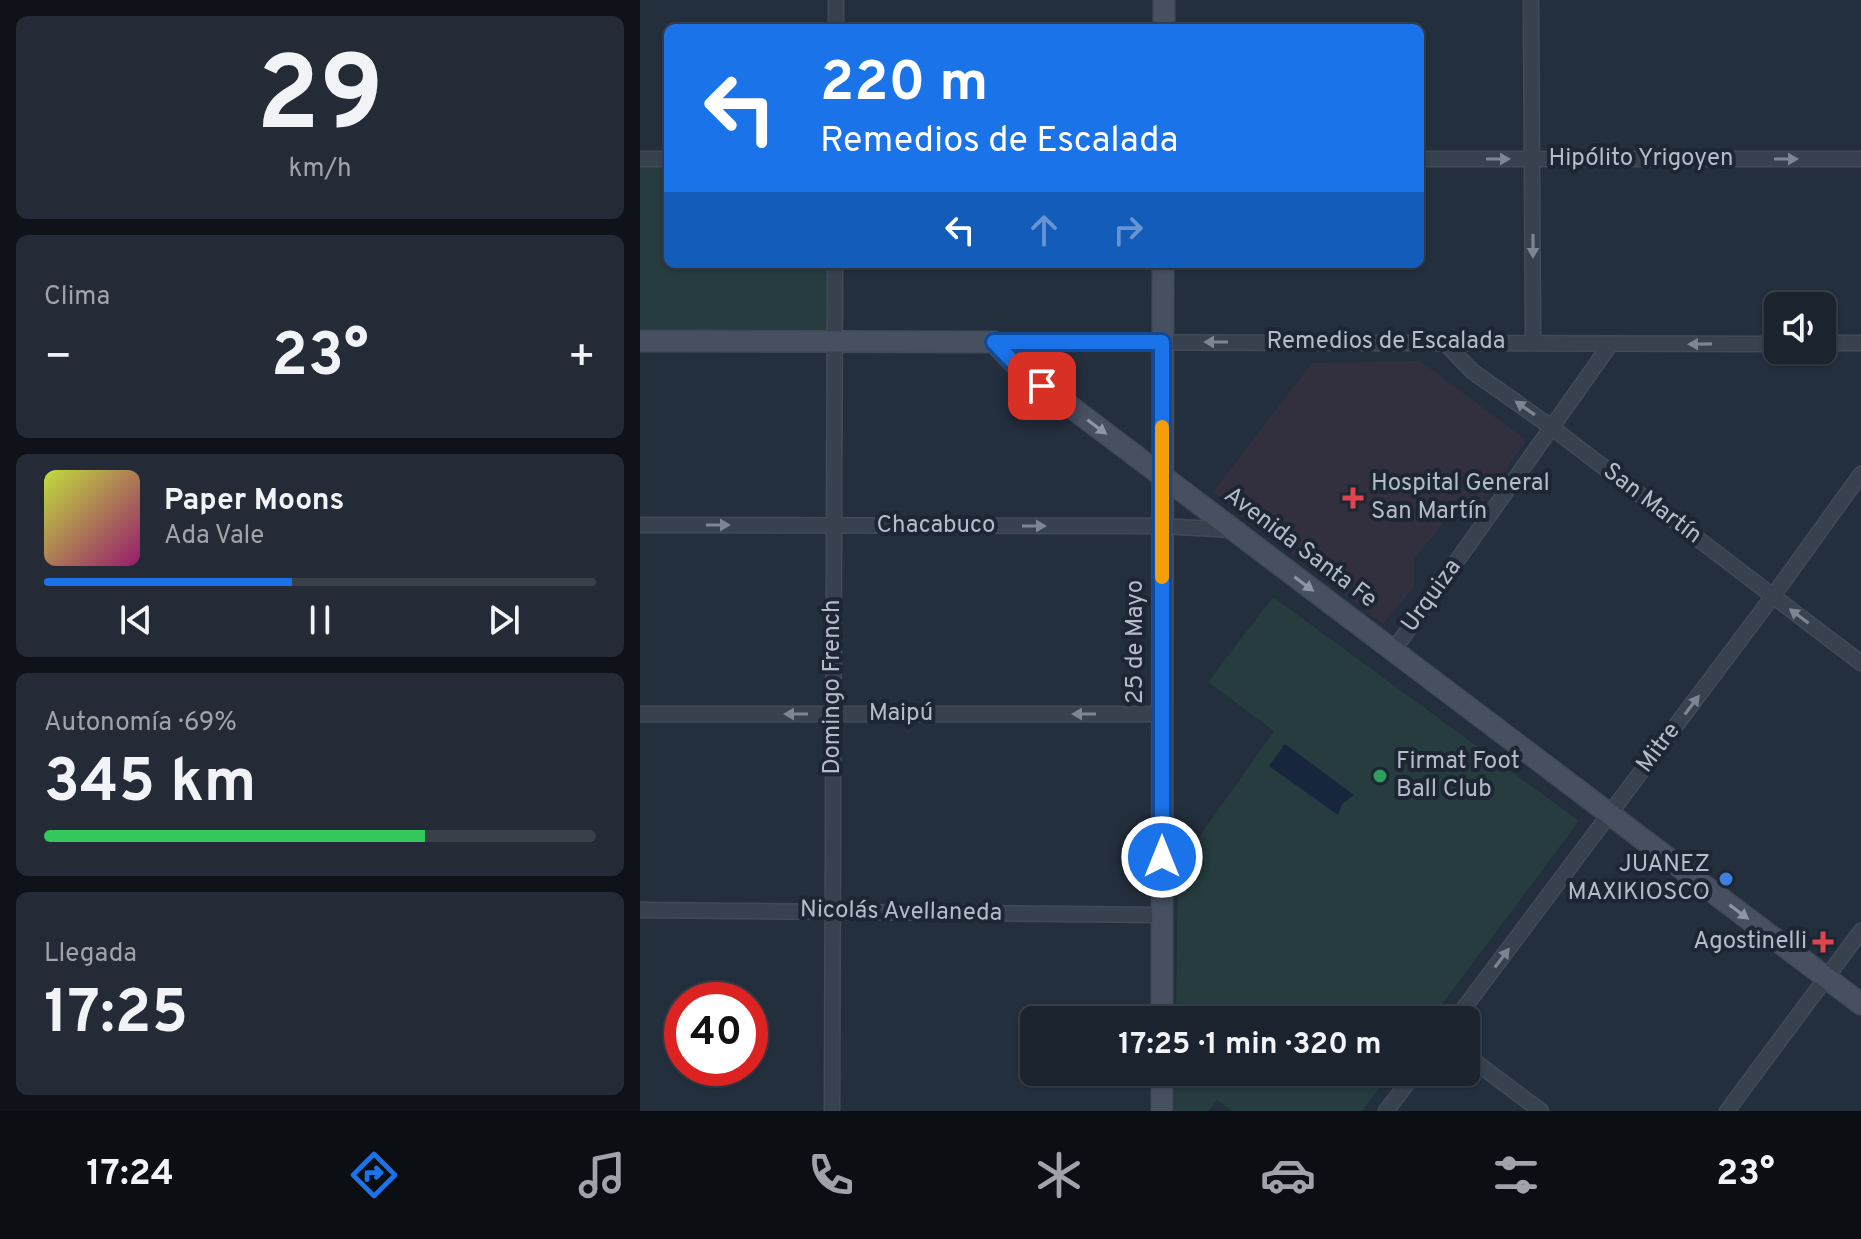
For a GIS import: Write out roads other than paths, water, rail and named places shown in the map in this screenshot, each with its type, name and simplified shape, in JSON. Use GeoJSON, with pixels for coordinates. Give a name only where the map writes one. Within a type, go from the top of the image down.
{"type":"FeatureCollection","features":[{"type":"Feature","properties":{"kind":"street"},"geometry":{"type":"LineString","coordinates":[[836,0],[836,24]]}},
{"type":"Feature","properties":{"kind":"street"},"geometry":{"type":"LineString","coordinates":[[1164,0],[1164,24]]}},
{"type":"Feature","properties":{"kind":"street"},"geometry":{"type":"LineString","coordinates":[[1531,0],[1533,342]]}},
{"type":"Feature","properties":{"kind":"street"},"geometry":{"type":"LineString","coordinates":[[640,159],[664,159]]}},
{"type":"Feature","properties":{"kind":"street","name":"Hipólito Yrigoyen"},"geometry":{"type":"LineString","coordinates":[[1424,159],[1861,159]]}},
{"type":"Feature","properties":{"kind":"street","name":"Domingo French"},"geometry":{"type":"LineString","coordinates":[[832,1111],[835,268]]}},
{"type":"Feature","properties":{"kind":"street","name":"25 de Mayo"},"geometry":{"type":"LineString","coordinates":[[1162,1006],[1163,268]]}},
{"type":"Feature","properties":{"kind":"street"},"geometry":{"type":"LineString","coordinates":[[640,341],[994,342]]}},
{"type":"Feature","properties":{"kind":"street","name":"Remedios de Escalada"},"geometry":{"type":"LineString","coordinates":[[994,342],[1764,344]]}},
{"type":"Feature","properties":{"kind":"street","name":"Avenida Santa Fe"},"geometry":{"type":"LineString","coordinates":[[994,342],[1018,367],[1861,1004]]}},
{"type":"Feature","properties":{"kind":"street","name":"San Martín"},"geometry":{"type":"LineString","coordinates":[[1445,343],[1472,371],[1551,427],[1861,663]]}},
{"type":"Feature","properties":{"kind":"street"},"geometry":{"type":"LineString","coordinates":[[1836,343],[1861,343]]}},
{"type":"Feature","properties":{"kind":"street","name":"Urquiza"},"geometry":{"type":"LineString","coordinates":[[1393,651],[1610,345]]}},
{"type":"Feature","properties":{"kind":"street","name":"Mitre"},"geometry":{"type":"LineString","coordinates":[[1466,1006],[1861,474]]}},
{"type":"Feature","properties":{"kind":"street","name":"Chacabuco"},"geometry":{"type":"LineString","coordinates":[[640,525],[1162,526],[1233,530]]}},
{"type":"Feature","properties":{"kind":"street","name":"Maipú"},"geometry":{"type":"LineString","coordinates":[[640,714],[1162,714]]}},
{"type":"Feature","properties":{"kind":"street","name":"Nicolás Avellaneda"},"geometry":{"type":"LineString","coordinates":[[640,910],[1162,915]]}},
{"type":"Feature","properties":{"kind":"street"},"geometry":{"type":"LineString","coordinates":[[1727,1111],[1861,931]]}},
{"type":"Feature","properties":{"kind":"street"},"geometry":{"type":"LineString","coordinates":[[1480,1065],[1541,1111]]}},
{"type":"Feature","properties":{"kind":"street"},"geometry":{"type":"LineString","coordinates":[[1162,1086],[1162,1111]]}},
{"type":"Feature","properties":{"kind":"street"},"geometry":{"type":"LineString","coordinates":[[1386,1111],[1405,1086]]}},
{"type":"Feature","properties":{"kind":"water"},"geometry":{"type":"Polygon","coordinates":[[[1285,744],[1354,795],[1342,804],[1338,815],[1269,766],[1285,744]]]}},
{"type":"Feature","properties":{"kind":"place","name":"Hospital General San Martín"},"geometry":{"type":"Point","coordinates":[1353,498]}},
{"type":"Feature","properties":{"kind":"place","name":"Firmat Foot Ball Club"},"geometry":{"type":"Point","coordinates":[1380,776]}},
{"type":"Feature","properties":{"kind":"place","name":"JUANEZ MAXIKIOSCO"},"geometry":{"type":"Point","coordinates":[1726,879]}},
{"type":"Feature","properties":{"kind":"place","name":"Agostinelli"},"geometry":{"type":"Point","coordinates":[1823,942]}}]}
